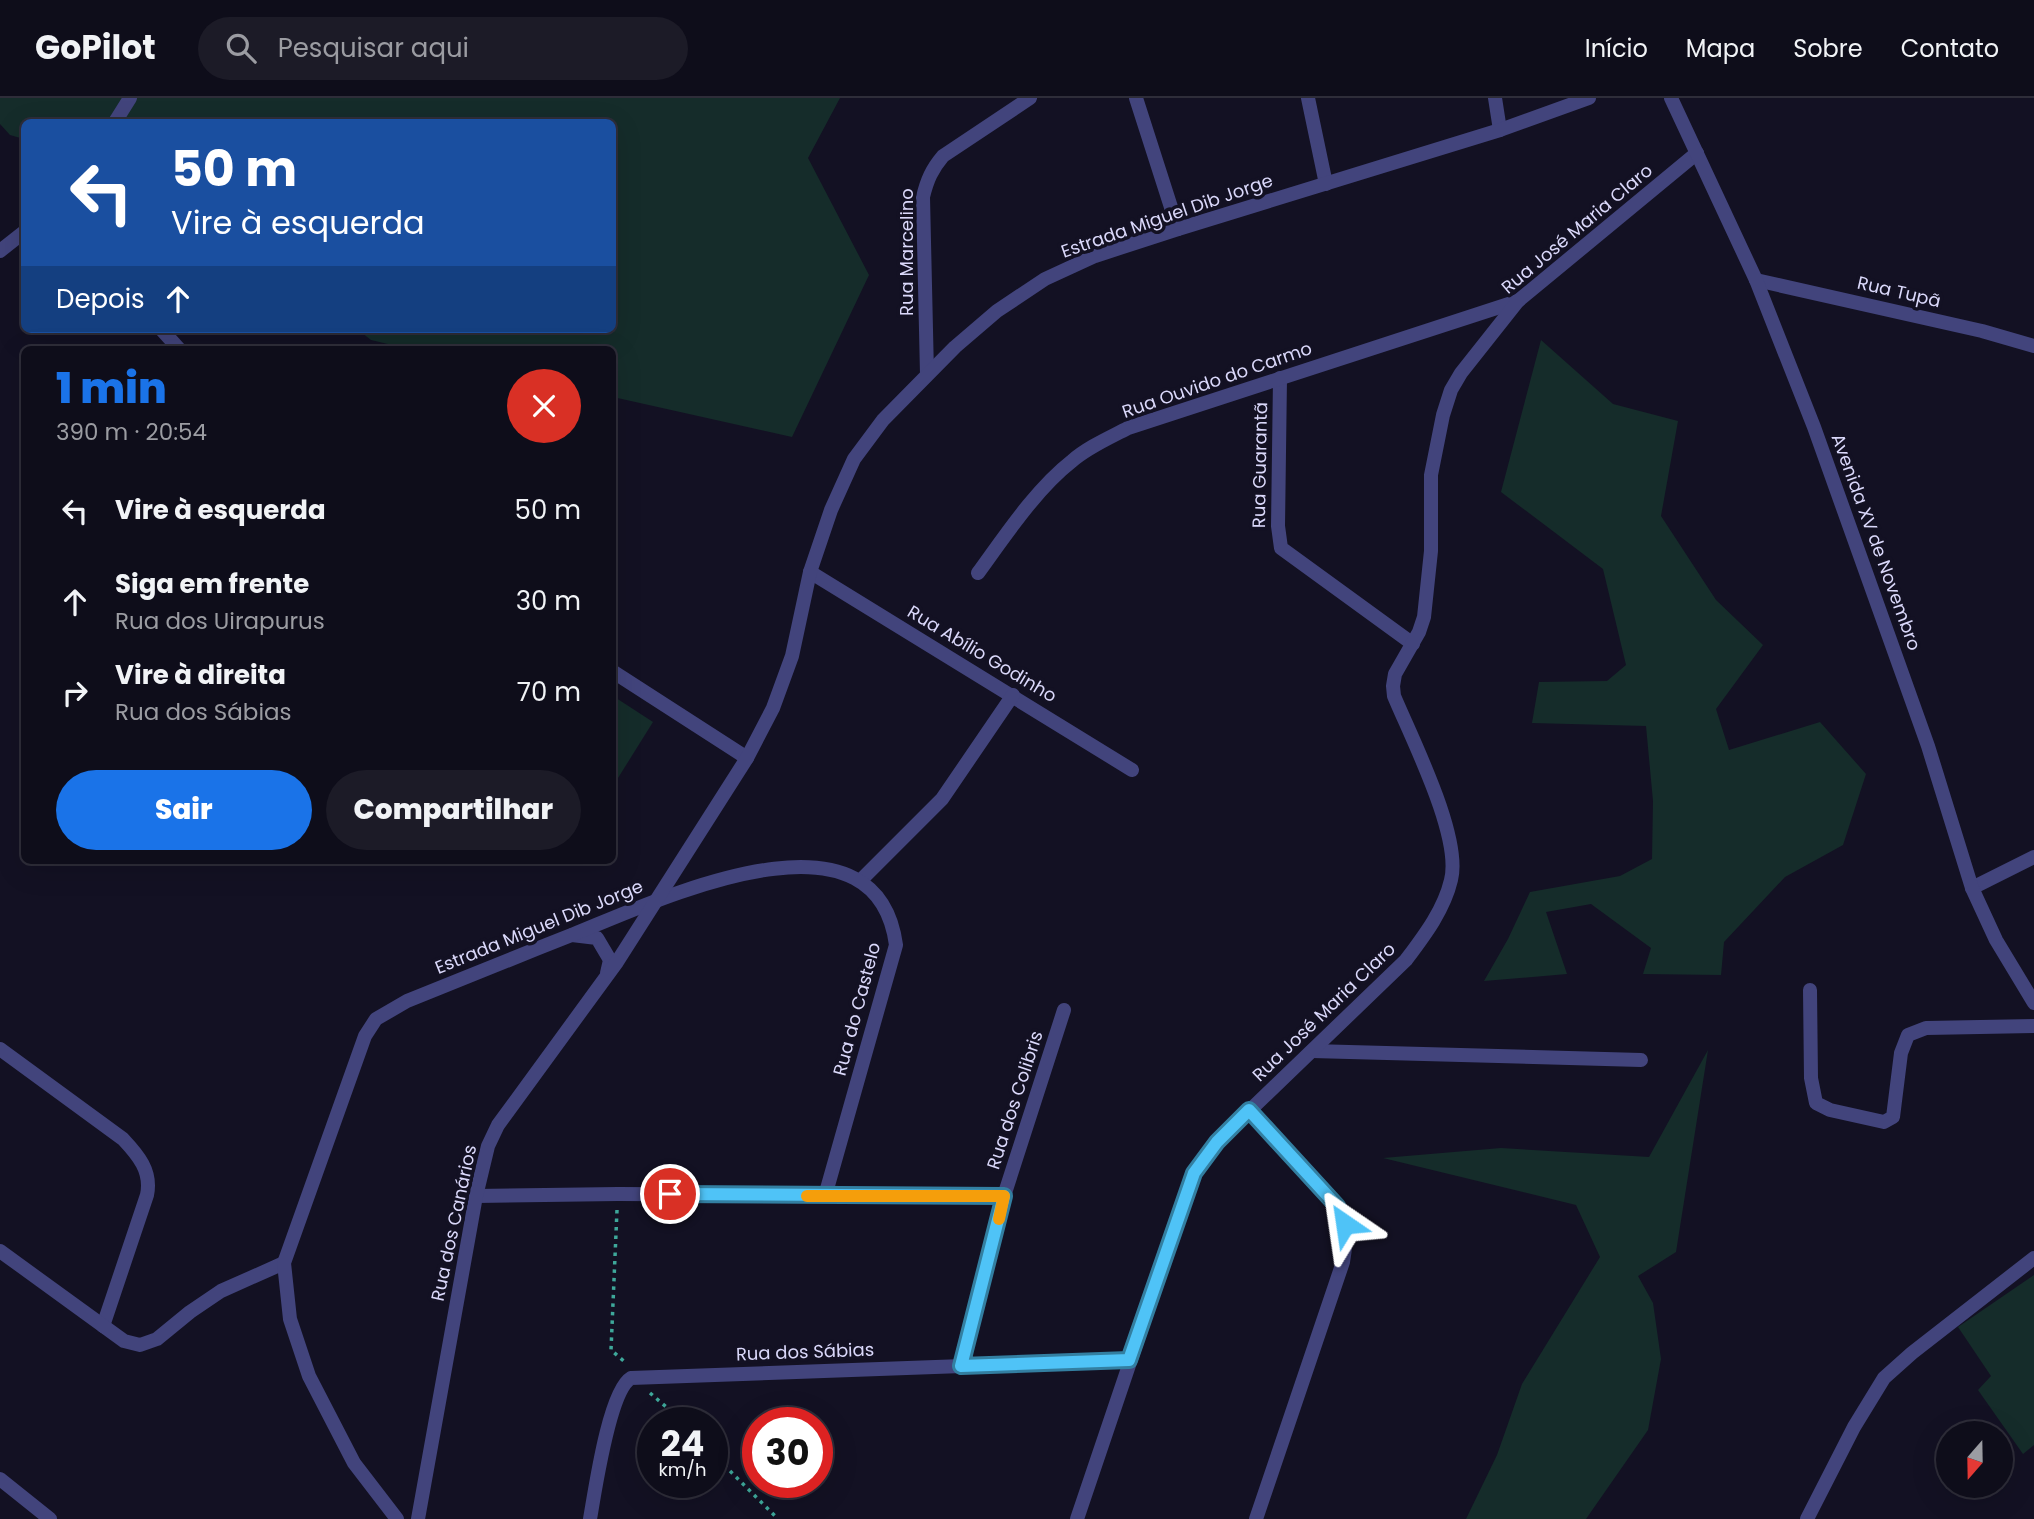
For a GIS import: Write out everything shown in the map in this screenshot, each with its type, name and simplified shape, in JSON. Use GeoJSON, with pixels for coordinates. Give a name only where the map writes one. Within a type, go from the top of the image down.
{"type":"FeatureCollection","features":[{"type":"Feature","properties":{"kind":"street"},"geometry":{"type":"LineString","coordinates":[[117,119],[130,98]]}},
{"type":"Feature","properties":{"kind":"street","name":"Rua Marcelino"},"geometry":{"type":"LineString","coordinates":[[927,374],[923,197],[926,181],[943,156],[1030,98]]}},
{"type":"Feature","properties":{"kind":"street"},"geometry":{"type":"LineString","coordinates":[[1136,98],[1178,229]]}},
{"type":"Feature","properties":{"kind":"street"},"geometry":{"type":"LineString","coordinates":[[1308,98],[1326,184]]}},
{"type":"Feature","properties":{"kind":"street"},"geometry":{"type":"LineString","coordinates":[[1494,98],[1500,130]]}},
{"type":"Feature","properties":{"kind":"street","name":"Estrada Miguel Dib Jorge"},"geometry":{"type":"LineString","coordinates":[[397,1519],[354,1463],[309,1376],[290,1319],[284,1263],[365,1036],[376,1019],[407,1001],[658,900],[747,758],[773,708],[792,656],[810,572],[831,510],[854,459],[883,421],[927,374],[998,311],[1045,279],[1096,256],[1500,130],[1589,98]]}},
{"type":"Feature","properties":{"kind":"street","name":"Avenida XV de Novembro"},"geometry":{"type":"LineString","coordinates":[[1671,98],[1756,280],[1814,427],[1928,747],[1972,888],[1996,940],[2034,1003]]}},
{"type":"Feature","properties":{"kind":"street","name":"Rua José Maria Claro"},"geometry":{"type":"LineString","coordinates":[[1077,1519],[1194,1173],[1217,1142],[1406,960],[1427,933],[1451,880],[1454,857],[1447,824],[1394,696],[1393,686],[1402,660],[1413,644],[1424,617],[1431,551],[1431,475],[1447,402],[1461,373],[1518,301],[1697,153]]}},
{"type":"Feature","properties":{"kind":"street"},"geometry":{"type":"LineString","coordinates":[[0,251],[21,234]]}},
{"type":"Feature","properties":{"kind":"street","name":"Rua Tupã"},"geometry":{"type":"LineString","coordinates":[[1756,280],[1982,331],[2034,346]]}},
{"type":"Feature","properties":{"kind":"street","name":"Rua Ouvido do Carmo"},"geometry":{"type":"LineString","coordinates":[[978,573],[1027,508],[1071,461],[1128,428],[1518,301]]}},
{"type":"Feature","properties":{"kind":"street"},"geometry":{"type":"LineString","coordinates":[[165,333],[176,346]]}},
{"type":"Feature","properties":{"kind":"street","name":"Rua Guarantã"},"geometry":{"type":"LineString","coordinates":[[1280,378],[1278,539],[1284,551],[1413,644]]}},
{"type":"Feature","properties":{"kind":"street","name":"Rua Abílio Godinho"},"geometry":{"type":"LineString","coordinates":[[810,572],[1132,770]]}},
{"type":"Feature","properties":{"kind":"street"},"geometry":{"type":"LineString","coordinates":[[616,674],[747,758]]}},
{"type":"Feature","properties":{"kind":"street"},"geometry":{"type":"LineString","coordinates":[[658,900],[708,882],[763,869],[819,869],[861,880],[942,799],[1013,695]]}},
{"type":"Feature","properties":{"kind":"street"},"geometry":{"type":"LineString","coordinates":[[1972,888],[2034,857]]}},
{"type":"Feature","properties":{"kind":"street","name":"Rua do Castelo"},"geometry":{"type":"LineString","coordinates":[[825,1196],[897,945],[894,926],[884,905],[861,880]]}},
{"type":"Feature","properties":{"kind":"street","name":"Rua dos Canários"},"geometry":{"type":"LineString","coordinates":[[418,1519],[476,1196],[488,1146],[498,1125],[606,978],[658,900]]}},
{"type":"Feature","properties":{"kind":"street"},"geometry":{"type":"LineString","coordinates":[[572,935],[597,938],[610,960],[606,978]]}},
{"type":"Feature","properties":{"kind":"street"},"geometry":{"type":"LineString","coordinates":[[1810,990],[1811,1078],[1816,1103],[1830,1110],[1878,1121],[1889,1121],[1893,1118],[1901,1052],[1908,1034],[1926,1028],[2034,1026]]}},
{"type":"Feature","properties":{"kind":"street","name":"Rua dos Colibris"},"geometry":{"type":"LineString","coordinates":[[961,1366],[1004,1196],[1064,1010]]}},
{"type":"Feature","properties":{"kind":"street"},"geometry":{"type":"LineString","coordinates":[[0,1049],[122,1139],[138,1155],[146,1170],[149,1184],[147,1195],[103,1326]]}},
{"type":"Feature","properties":{"kind":"street"},"geometry":{"type":"LineString","coordinates":[[1312,1051],[1641,1060]]}},
{"type":"Feature","properties":{"kind":"street"},"geometry":{"type":"LineString","coordinates":[[1249,1110],[1337,1206],[1345,1224],[1346,1245],[1339,1275],[1256,1519]]}},
{"type":"Feature","properties":{"kind":"street"},"geometry":{"type":"LineString","coordinates":[[476,1196],[1004,1196]]}},
{"type":"Feature","properties":{"kind":"street"},"geometry":{"type":"LineString","coordinates":[[0,1251],[124,1341],[140,1345],[165,1334],[190,1312],[221,1292],[284,1263]]}},
{"type":"Feature","properties":{"kind":"street"},"geometry":{"type":"LineString","coordinates":[[1807,1519],[1854,1427],[1884,1378],[2034,1258]]}},
{"type":"Feature","properties":{"kind":"street","name":"Rua dos Sábias"},"geometry":{"type":"LineString","coordinates":[[636,1377],[1129,1360]]}},
{"type":"Feature","properties":{"kind":"street"},"geometry":{"type":"LineString","coordinates":[[590,1519],[599,1467],[617,1398],[624,1384],[636,1377]]}},
{"type":"Feature","properties":{"kind":"street"},"geometry":{"type":"LineString","coordinates":[[0,1479],[50,1519]]}},
{"type":"Feature","properties":{"kind":"path"},"geometry":{"type":"LineString","coordinates":[[618,1194],[611,1350],[668,1407]]}},
{"type":"Feature","properties":{"kind":"path"},"geometry":{"type":"LineString","coordinates":[[728,1469],[778,1519]]}},
{"type":"Feature","properties":{"kind":"green space"},"geometry":{"type":"Polygon","coordinates":[[[0,98],[840,98],[808,158],[869,275],[792,437],[616,398],[616,346],[396,346],[371,340],[362,333],[616,333],[616,119],[21,119],[21,138],[10,135],[0,124],[0,98]]]}},
{"type":"Feature","properties":{"kind":"green space"},"geometry":{"type":"Polygon","coordinates":[[[1541,340],[1613,404],[1678,421],[1661,516],[1716,600],[1763,645],[1716,709],[1729,750],[1820,722],[1866,774],[1843,845],[1785,877],[1724,942],[1721,975],[1643,974],[1651,948],[1591,904],[1546,912],[1567,974],[1484,981],[1530,892],[1620,876],[1652,859],[1653,801],[1646,726],[1532,723],[1539,682],[1607,681],[1626,665],[1603,569],[1501,492],[1541,340]]]}},
{"type":"Feature","properties":{"kind":"green space"},"geometry":{"type":"Polygon","coordinates":[[[616,698],[653,722],[616,781],[616,698]]]}},
{"type":"Feature","properties":{"kind":"green space"},"geometry":{"type":"Polygon","coordinates":[[[1708,1050],[1676,1252],[1638,1276],[1653,1303],[1661,1359],[1648,1430],[1586,1519],[1466,1519],[1497,1455],[1522,1384],[1600,1257],[1576,1205],[1383,1158],[1501,1148],[1649,1157],[1708,1050]]]}},
{"type":"Feature","properties":{"kind":"green space"},"geometry":{"type":"Polygon","coordinates":[[[2034,1275],[2034,1445],[2023,1454],[2013,1440],[2013,1421],[2000,1421],[1978,1390],[1991,1376],[1958,1327],[2034,1275]]]}},
{"type":"Feature","properties":{"kind":"slow traffic"},"geometry":{"type":"LineString","coordinates":[[807,1196],[1004,1196],[999,1219]]}},
{"type":"Feature","properties":{"kind":"route"},"geometry":{"type":"LineString","coordinates":[[670,1194],[1004,1196],[961,1366],[1129,1360],[1194,1173],[1217,1142],[1249,1110],[1337,1206],[1345,1224]]}}]}
